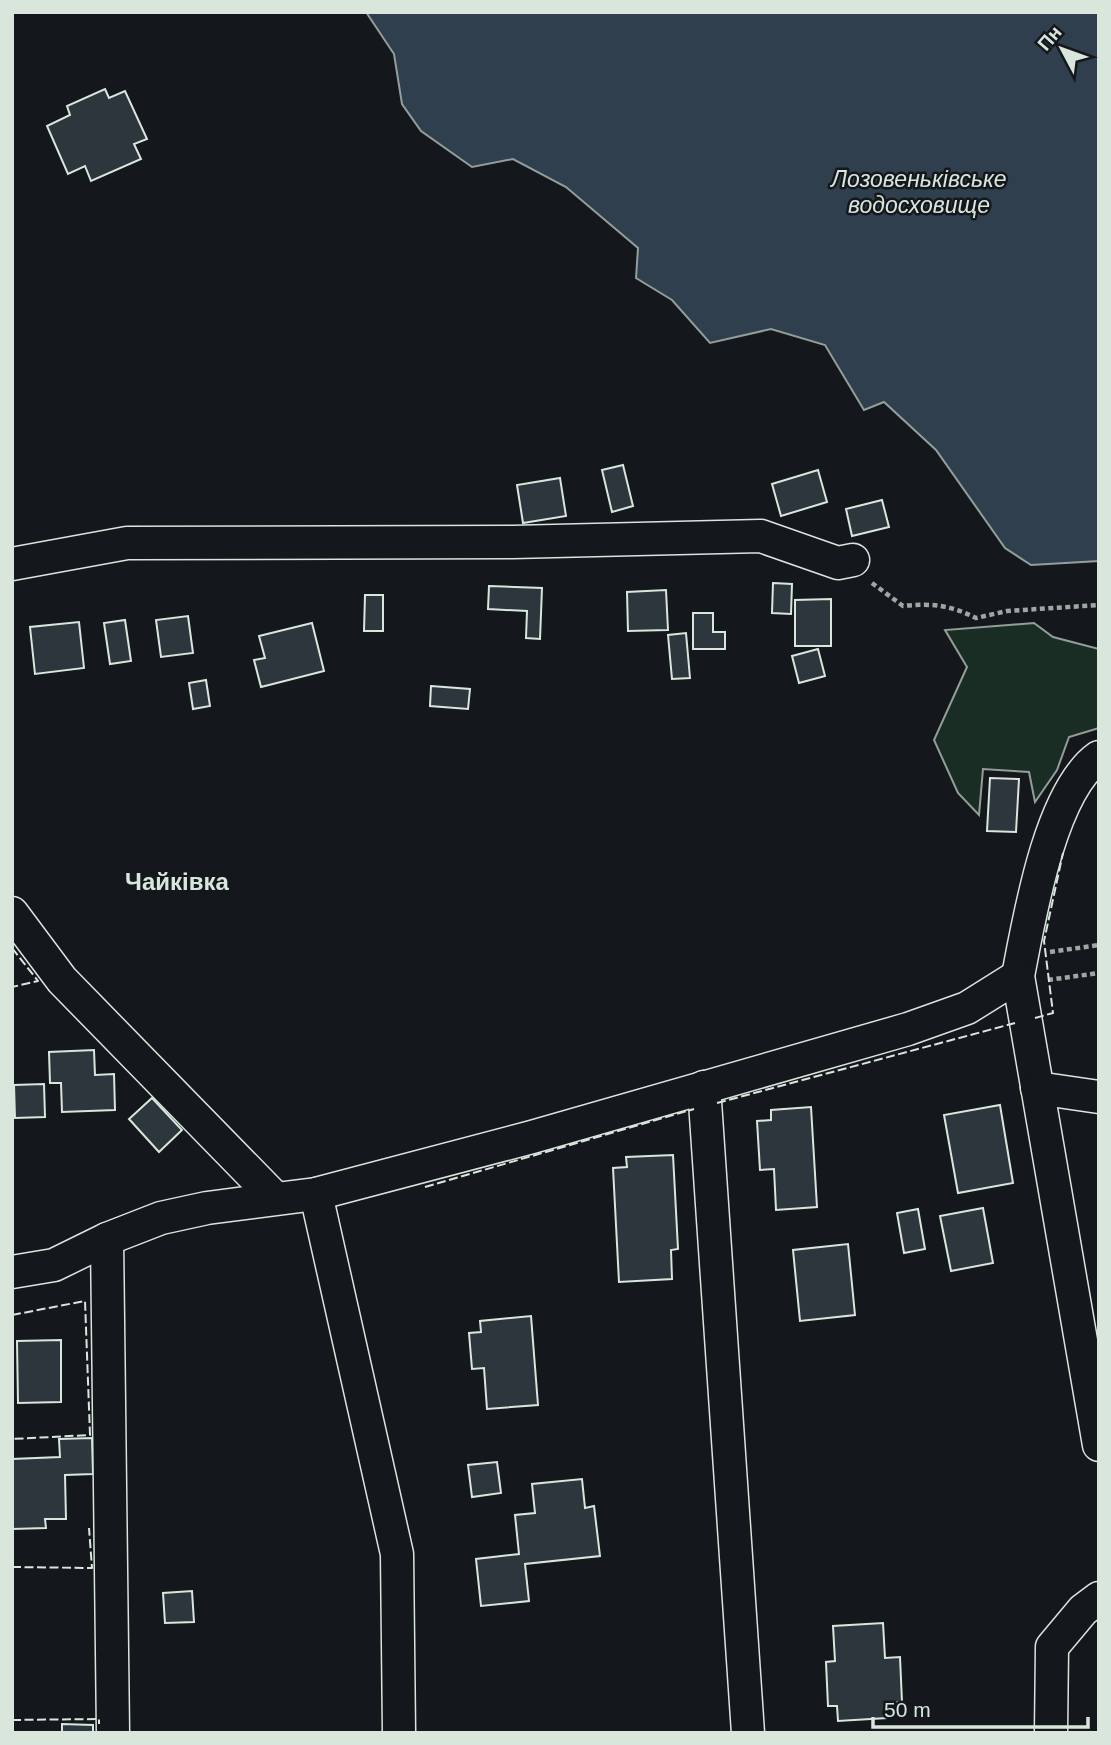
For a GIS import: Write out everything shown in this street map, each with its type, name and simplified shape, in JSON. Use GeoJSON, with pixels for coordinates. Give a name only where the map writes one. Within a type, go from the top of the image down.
{"type":"FeatureCollection","features":[{"type":"Feature","properties":{"kind":"street"},"geometry":{"type":"LineString","coordinates":[[12,564],[127,543],[500,542],[761,536],[845,561]]}},
{"type":"Feature","properties":{"kind":"street"},"geometry":{"type":"LineString","coordinates":[[1099,757],[1076,782],[1059,814],[1033,899],[1018,976],[1099,1445]]}},
{"type":"Feature","properties":{"kind":"street"},"geometry":{"type":"LineString","coordinates":[[12,913],[62,981],[275,1198]]}},
{"type":"Feature","properties":{"kind":"street"},"geometry":{"type":"LineString","coordinates":[[12,1272],[54,1265],[107,1239],[161,1218],[207,1208],[316,1194],[531,1138],[908,1029],[967,1008],[1018,976]]}},
{"type":"Feature","properties":{"kind":"street"},"geometry":{"type":"LineString","coordinates":[[704,1087],[748,1733]]}},
{"type":"Feature","properties":{"kind":"street"},"geometry":{"type":"LineString","coordinates":[[1037,1088],[1099,1097]]}},
{"type":"Feature","properties":{"kind":"street"},"geometry":{"type":"LineString","coordinates":[[316,1194],[397,1554],[399,1733]]}},
{"type":"Feature","properties":{"kind":"street"},"geometry":{"type":"LineString","coordinates":[[107,1239],[113,1733]]}},
{"type":"Feature","properties":{"kind":"street"},"geometry":{"type":"LineString","coordinates":[[1051,1733],[1052,1647],[1083,1610],[1099,1598]]}},
{"type":"Feature","properties":{"kind":"path"},"geometry":{"type":"LineString","coordinates":[[845,561],[903,606],[927,604],[956,608],[976,618],[1006,611],[1099,605]]}},
{"type":"Feature","properties":{"kind":"path"},"geometry":{"type":"LineString","coordinates":[[1046,953],[1098,945],[1099,950]]}},
{"type":"Feature","properties":{"kind":"green space"},"geometry":{"type":"Polygon","coordinates":[[[1034,623],[1053,637],[1099,649],[1099,728],[1069,737],[1057,770],[1035,802],[1029,772],[983,769],[979,815],[958,793],[934,740],[967,667],[945,630],[1034,623]]]}},
{"type":"Feature","properties":{"kind":"water","name":"Лозовеньківське водосховище"},"geometry":{"type":"Polygon","coordinates":[[[366,12],[1099,12],[1099,561],[1031,565],[1005,548],[936,450],[884,402],[864,410],[825,345],[771,329],[710,343],[672,300],[636,278],[638,248],[566,187],[513,159],[472,167],[421,131],[402,104],[394,54],[366,12]]]}},
{"type":"Feature","properties":{"kind":"building"},"geometry":{"type":"Polygon","coordinates":[[[105,89],[109,98],[125,91],[147,139],[134,144],[141,159],[91,181],[85,166],[68,174],[47,126],[70,115],[67,106],[105,89]]]}},
{"type":"Feature","properties":{"kind":"building"},"geometry":{"type":"Polygon","coordinates":[[[623,465],[633,506],[612,512],[602,470],[623,465]]]}},
{"type":"Feature","properties":{"kind":"building"},"geometry":{"type":"Polygon","coordinates":[[[818,470],[827,502],[781,516],[772,484],[818,470]]]}},
{"type":"Feature","properties":{"kind":"building"},"geometry":{"type":"Polygon","coordinates":[[[560,478],[566,516],[523,523],[517,485],[560,478]]]}},
{"type":"Feature","properties":{"kind":"building"},"geometry":{"type":"Polygon","coordinates":[[[882,500],[889,527],[852,536],[846,509],[882,500]]]}},
{"type":"Feature","properties":{"kind":"building"},"geometry":{"type":"Polygon","coordinates":[[[773,583],[792,584],[791,614],[772,613],[773,583]]]}},
{"type":"Feature","properties":{"kind":"building"},"geometry":{"type":"Polygon","coordinates":[[[489,586],[542,588],[540,639],[526,638],[527,611],[488,609],[489,586]]]}},
{"type":"Feature","properties":{"kind":"building"},"geometry":{"type":"Polygon","coordinates":[[[666,590],[668,630],[628,631],[627,592],[666,590]]]}},
{"type":"Feature","properties":{"kind":"building"},"geometry":{"type":"Polygon","coordinates":[[[365,595],[383,595],[383,631],[364,631],[365,595]]]}},
{"type":"Feature","properties":{"kind":"building"},"geometry":{"type":"Polygon","coordinates":[[[831,599],[831,646],[795,646],[795,600],[831,599]]]}},
{"type":"Feature","properties":{"kind":"building"},"geometry":{"type":"Polygon","coordinates":[[[693,613],[713,613],[713,632],[725,632],[725,649],[693,649],[693,613]]]}},
{"type":"Feature","properties":{"kind":"building"},"geometry":{"type":"Polygon","coordinates":[[[188,616],[193,653],[161,657],[156,620],[188,616]]]}},
{"type":"Feature","properties":{"kind":"building"},"geometry":{"type":"Polygon","coordinates":[[[125,620],[131,661],[110,664],[104,623],[125,620]]]}},
{"type":"Feature","properties":{"kind":"building"},"geometry":{"type":"Polygon","coordinates":[[[79,622],[84,668],[35,674],[30,627],[79,622]]]}},
{"type":"Feature","properties":{"kind":"building"},"geometry":{"type":"Polygon","coordinates":[[[312,623],[324,671],[261,687],[254,660],[265,658],[259,636],[312,623]]]}},
{"type":"Feature","properties":{"kind":"building"},"geometry":{"type":"Polygon","coordinates":[[[686,633],[690,678],[672,679],[668,635],[686,633]]]}},
{"type":"Feature","properties":{"kind":"building"},"geometry":{"type":"Polygon","coordinates":[[[818,649],[825,676],[799,683],[792,656],[818,649]]]}},
{"type":"Feature","properties":{"kind":"building"},"geometry":{"type":"Polygon","coordinates":[[[206,680],[210,706],[193,709],[189,683],[206,680]]]}},
{"type":"Feature","properties":{"kind":"building"},"geometry":{"type":"Polygon","coordinates":[[[431,686],[470,689],[468,709],[430,706],[431,686]]]}},
{"type":"Feature","properties":{"kind":"building"},"geometry":{"type":"Polygon","coordinates":[[[990,778],[1019,779],[1016,832],[987,831],[990,778]]]}},
{"type":"Feature","properties":{"kind":"building"},"geometry":{"type":"Polygon","coordinates":[[[94,1050],[95,1075],[114,1074],[115,1110],[62,1112],[61,1083],[50,1083],[49,1052],[94,1050]]]}},
{"type":"Feature","properties":{"kind":"building"},"geometry":{"type":"Polygon","coordinates":[[[44,1084],[45,1117],[15,1118],[14,1085],[44,1084]]]}},
{"type":"Feature","properties":{"kind":"building"},"geometry":{"type":"Polygon","coordinates":[[[152,1098],[182,1130],[159,1152],[129,1119],[152,1098]]]}},
{"type":"Feature","properties":{"kind":"building"},"geometry":{"type":"Polygon","coordinates":[[[1000,1105],[1013,1183],[958,1193],[944,1115],[1000,1105]]]}},
{"type":"Feature","properties":{"kind":"building"},"geometry":{"type":"Polygon","coordinates":[[[811,1107],[817,1207],[776,1210],[774,1169],[760,1170],[757,1121],[771,1120],[771,1110],[811,1107]]]}},
{"type":"Feature","properties":{"kind":"building"},"geometry":{"type":"Polygon","coordinates":[[[673,1155],[678,1249],[671,1250],[672,1279],[619,1282],[613,1168],[627,1167],[626,1157],[673,1155]]]}},
{"type":"Feature","properties":{"kind":"building"},"geometry":{"type":"Polygon","coordinates":[[[983,1208],[993,1263],[951,1271],[940,1216],[983,1208]]]}},
{"type":"Feature","properties":{"kind":"building"},"geometry":{"type":"Polygon","coordinates":[[[918,1209],[925,1249],[904,1253],[897,1213],[918,1209]]]}},
{"type":"Feature","properties":{"kind":"building"},"geometry":{"type":"Polygon","coordinates":[[[848,1244],[855,1315],[800,1321],[793,1250],[848,1244]]]}},
{"type":"Feature","properties":{"kind":"building"},"geometry":{"type":"Polygon","coordinates":[[[531,1316],[538,1405],[487,1409],[484,1368],[472,1369],[469,1333],[481,1332],[480,1321],[531,1316]]]}},
{"type":"Feature","properties":{"kind":"building"},"geometry":{"type":"Polygon","coordinates":[[[61,1340],[61,1402],[18,1403],[17,1341],[61,1340]]]}},
{"type":"Feature","properties":{"kind":"building"},"geometry":{"type":"Polygon","coordinates":[[[92,1438],[93,1474],[65,1475],[66,1519],[45,1519],[46,1528],[12,1529],[12,1459],[60,1457],[59,1439],[92,1438]]]}},
{"type":"Feature","properties":{"kind":"building"},"geometry":{"type":"Polygon","coordinates":[[[497,1462],[501,1493],[472,1497],[468,1465],[497,1462]]]}},
{"type":"Feature","properties":{"kind":"building"},"geometry":{"type":"Polygon","coordinates":[[[582,1479],[585,1508],[594,1506],[600,1556],[525,1564],[529,1601],[481,1606],[476,1559],[519,1554],[515,1515],[535,1513],[532,1484],[582,1479]]]}},
{"type":"Feature","properties":{"kind":"building"},"geometry":{"type":"Polygon","coordinates":[[[192,1591],[194,1622],[165,1623],[163,1593],[192,1591]]]}},
{"type":"Feature","properties":{"kind":"building"},"geometry":{"type":"Polygon","coordinates":[[[883,1623],[885,1658],[900,1657],[902,1702],[887,1703],[887,1718],[838,1721],[837,1706],[828,1706],[826,1662],[835,1661],[833,1626],[883,1623]]]}},
{"type":"Feature","properties":{"kind":"building"},"geometry":{"type":"Polygon","coordinates":[[[62,1724],[93,1725],[93,1733],[62,1733],[62,1724]]]}},
{"type":"Feature","properties":{"kind":"fence"},"geometry":{"type":"LineString","coordinates":[[1035,1018],[1053,1013],[1044,941],[1063,853]]}},
{"type":"Feature","properties":{"kind":"fence"},"geometry":{"type":"LineString","coordinates":[[12,948],[38,981],[12,987]]}},
{"type":"Feature","properties":{"kind":"fence"},"geometry":{"type":"LineString","coordinates":[[717,1103],[1015,1023]]}},
{"type":"Feature","properties":{"kind":"fence"},"geometry":{"type":"LineString","coordinates":[[425,1187],[694,1109]]}},
{"type":"Feature","properties":{"kind":"fence"},"geometry":{"type":"LineString","coordinates":[[12,1315],[85,1301],[90,1435],[12,1439]]}},
{"type":"Feature","properties":{"kind":"fence"},"geometry":{"type":"LineString","coordinates":[[12,1567],[92,1568],[89,1528]]}},
{"type":"Feature","properties":{"kind":"fence"},"geometry":{"type":"LineString","coordinates":[[12,1720],[99,1719],[99,1724]]}},
{"type":"Feature","properties":{"kind":"district","name":"Чайківка"},"geometry":{"type":"Point","coordinates":[177,882]}}]}
